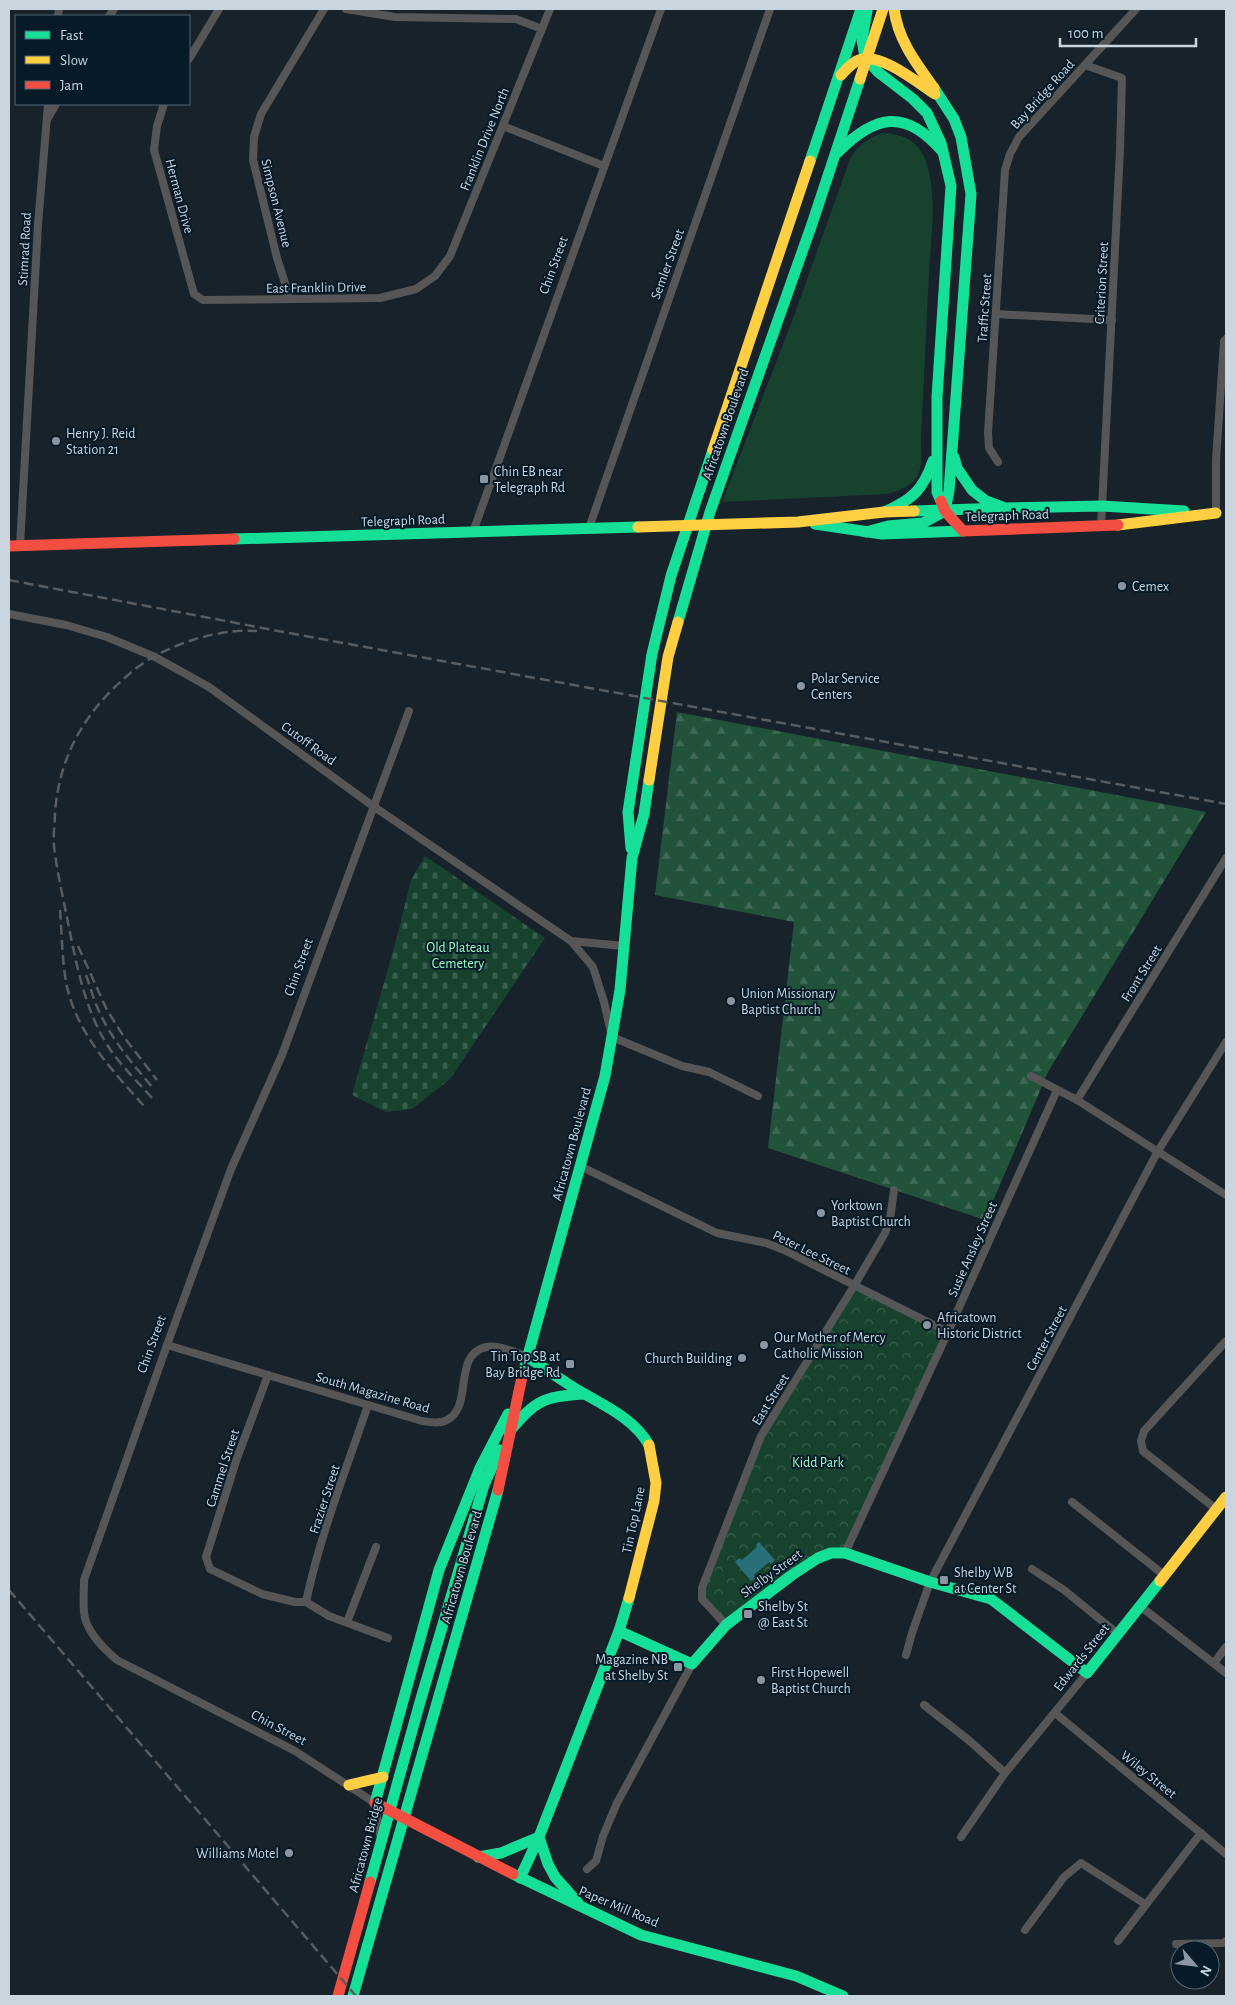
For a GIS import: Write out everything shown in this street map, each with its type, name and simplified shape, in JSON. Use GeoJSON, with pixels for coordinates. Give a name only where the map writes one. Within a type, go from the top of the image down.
{"type":"FeatureCollection","features":[{"type":"Feature","properties":{"kind":"main road","name":"Africatown Boulevard"},"geometry":{"type":"LineString","coordinates":[[632,858],[628,812],[652,654],[671,576],[861,9]]}},
{"type":"Feature","properties":{"kind":"main road"},"geometry":{"type":"LineString","coordinates":[[867,9],[862,49],[866,58],[884,78],[920,105],[936,128],[944,152],[951,186],[937,397],[937,492],[944,511],[963,532]]}},
{"type":"Feature","properties":{"kind":"main road","name":"Africatown Boulevard"},"geometry":{"type":"LineString","coordinates":[[435,1708],[494,1508],[509,1432],[528,1356],[605,1076],[620,990],[632,858],[644,814],[671,648],[710,512],[812,224],[883,9]]}},
{"type":"Feature","properties":{"kind":"main road"},"geometry":{"type":"LineString","coordinates":[[866,532],[888,526],[923,523],[944,511],[949,491],[971,194],[967,153],[954,118],[909,53],[898,32],[894,9]]}},
{"type":"Feature","properties":{"kind":"main road"},"geometry":{"type":"LineString","coordinates":[[837,79],[853,63],[866,58],[887,63],[940,96]]}},
{"type":"Feature","properties":{"kind":"main road"},"geometry":{"type":"LineString","coordinates":[[835,155],[863,129],[876,123],[890,121],[907,123],[921,130],[944,152]]}},
{"type":"Feature","properties":{"kind":"main road"},"geometry":{"type":"LineString","coordinates":[[884,512],[903,504],[921,490],[929,476],[937,449]]}},
{"type":"Feature","properties":{"kind":"main road"},"geometry":{"type":"LineString","coordinates":[[952,450],[957,468],[972,490],[986,501],[1005,508]]}},
{"type":"Feature","properties":{"kind":"main road","name":"Telegraph Road"},"geometry":{"type":"LineString","coordinates":[[15,546],[798,522],[884,512],[1005,508],[1102,506],[1221,513]]}},
{"type":"Feature","properties":{"kind":"main road","name":"Telegraph Road"},"geometry":{"type":"LineString","coordinates":[[798,522],[882,534],[1101,527],[1221,513]]}},
{"type":"Feature","properties":{"kind":"main road","name":"Tin Top Lane"},"geometry":{"type":"LineString","coordinates":[[520,1878],[539,1837],[618,1631],[638,1567],[654,1501],[656,1483],[650,1447],[642,1433],[630,1422],[556,1377],[528,1356]]}},
{"type":"Feature","properties":{"kind":"main road"},"geometry":{"type":"LineString","coordinates":[[509,1432],[530,1407],[541,1399],[552,1396],[584,1394]]}},
{"type":"Feature","properties":{"kind":"main road"},"geometry":{"type":"LineString","coordinates":[[375,1803],[416,1648],[439,1570],[480,1468],[518,1397]]}},
{"type":"Feature","properties":{"kind":"main road","name":"Africatown Boulevard"},"geometry":{"type":"LineString","coordinates":[[420,1702],[484,1486],[509,1432]]}},
{"type":"Feature","properties":{"kind":"main road","name":"Edwards Street"},"geometry":{"type":"LineString","coordinates":[[1087,1672],[1223,1502]]}},
{"type":"Feature","properties":{"kind":"main road","name":"Shelby Street"},"geometry":{"type":"LineString","coordinates":[[692,1664],[726,1625],[818,1558],[831,1553],[845,1553],[930,1582],[991,1599],[1087,1672]]}},
{"type":"Feature","properties":{"kind":"main road"},"geometry":{"type":"LineString","coordinates":[[618,1631],[692,1664]]}},
{"type":"Feature","properties":{"kind":"main road","name":"Africatown Bridge"},"geometry":{"type":"LineString","coordinates":[[338,1996],[420,1702]]}},
{"type":"Feature","properties":{"kind":"main road","name":"Africatown Bridge"},"geometry":{"type":"LineString","coordinates":[[352,1996],[435,1708]]}},
{"type":"Feature","properties":{"kind":"main road"},"geometry":{"type":"LineString","coordinates":[[350,1785],[383,1777]]}},
{"type":"Feature","properties":{"kind":"main road","name":"Chin Street"},"geometry":{"type":"LineString","coordinates":[[375,1803],[422,1827]]}},
{"type":"Feature","properties":{"kind":"main road","name":"Paper Mill Road"},"geometry":{"type":"LineString","coordinates":[[422,1827],[520,1878],[641,1935],[796,1976],[843,1996]]}},
{"type":"Feature","properties":{"kind":"main road"},"geometry":{"type":"LineString","coordinates":[[478,1857],[501,1853],[539,1837],[548,1864],[555,1877],[581,1907]]}},
{"type":"Feature","properties":{"kind":"street"},"geometry":{"type":"LineString","coordinates":[[190,57],[218,9]]}},
{"type":"Feature","properties":{"kind":"street","name":"Simpson Avenue"},"geometry":{"type":"LineString","coordinates":[[290,300],[253,160],[254,137],[261,114],[324,9]]}},
{"type":"Feature","properties":{"kind":"street"},"geometry":{"type":"LineString","coordinates":[[346,9],[395,17],[516,19],[542,28]]}},
{"type":"Feature","properties":{"kind":"street","name":"Franklin Drive North"},"geometry":{"type":"LineString","coordinates":[[435,276],[450,256],[550,9]]}},
{"type":"Feature","properties":{"kind":"street","name":"Chin Street"},"geometry":{"type":"LineString","coordinates":[[473,532],[661,9]]}},
{"type":"Feature","properties":{"kind":"street","name":"Semler Street"},"geometry":{"type":"LineString","coordinates":[[589,528],[770,9]]}},
{"type":"Feature","properties":{"kind":"street","name":"Bay Bridge Road"},"geometry":{"type":"LineString","coordinates":[[1010,154],[1019,137],[1136,9]]}},
{"type":"Feature","properties":{"kind":"street","name":"Criterion Street"},"geometry":{"type":"LineString","coordinates":[[1085,65],[1122,78],[1101,527]]}},
{"type":"Feature","properties":{"kind":"street","name":"Stimrad Road"},"geometry":{"type":"LineString","coordinates":[[15,546],[48,105]]}},
{"type":"Feature","properties":{"kind":"street"},"geometry":{"type":"LineString","coordinates":[[46,119],[55,105]]}},
{"type":"Feature","properties":{"kind":"street","name":"Herman Drive"},"geometry":{"type":"LineString","coordinates":[[164,105],[157,126],[154,150],[194,294]]}},
{"type":"Feature","properties":{"kind":"street"},"geometry":{"type":"LineString","coordinates":[[503,126],[604,166]]}},
{"type":"Feature","properties":{"kind":"street","name":"Traffic Street"},"geometry":{"type":"LineString","coordinates":[[998,462],[989,448],[988,433],[1005,170],[1010,154]]}},
{"type":"Feature","properties":{"kind":"street","name":"East Franklin Drive"},"geometry":{"type":"LineString","coordinates":[[194,294],[203,300],[380,298],[416,289],[435,276]]}},
{"type":"Feature","properties":{"kind":"street"},"geometry":{"type":"LineString","coordinates":[[996,314],[1112,320]]}},
{"type":"Feature","properties":{"kind":"street"},"geometry":{"type":"LineString","coordinates":[[1221,513],[1216,460],[1224,342],[1226,339]]}},
{"type":"Feature","properties":{"kind":"street","name":"Cutoff Road"},"geometry":{"type":"LineString","coordinates":[[9,614],[66,625],[107,637],[155,657],[210,687],[373,806],[571,941],[593,967],[612,1037]]}},
{"type":"Feature","properties":{"kind":"street","name":"Chin Street"},"geometry":{"type":"LineString","coordinates":[[375,1803],[295,1751],[117,1660],[93,1634],[84,1614],[84,1580],[231,1169],[282,1055],[409,711]]}},
{"type":"Feature","properties":{"kind":"street","name":"Front Street"},"geometry":{"type":"LineString","coordinates":[[1077,1100],[1226,858]]}},
{"type":"Feature","properties":{"kind":"street","name":"Cutoff Road"},"geometry":{"type":"LineString","coordinates":[[571,941],[624,946]]}},
{"type":"Feature","properties":{"kind":"street"},"geometry":{"type":"LineString","coordinates":[[612,1037],[682,1066],[710,1072],[758,1096]]}},
{"type":"Feature","properties":{"kind":"street","name":"Center Street"},"geometry":{"type":"LineString","coordinates":[[906,1655],[930,1582],[1158,1151],[1226,1042]]}},
{"type":"Feature","properties":{"kind":"street"},"geometry":{"type":"LineString","coordinates":[[1031,1076],[1077,1100],[1226,1196]]}},
{"type":"Feature","properties":{"kind":"street","name":"Susie Ansley Street"},"geometry":{"type":"LineString","coordinates":[[845,1553],[948,1332],[1057,1090]]}},
{"type":"Feature","properties":{"kind":"street","name":"Peter Lee Street"},"geometry":{"type":"LineString","coordinates":[[580,1166],[717,1233],[766,1243],[784,1250],[948,1332]]}},
{"type":"Feature","properties":{"kind":"street","name":"East Street"},"geometry":{"type":"LineString","coordinates":[[726,1625],[702,1599],[702,1588],[761,1436],[885,1233],[890,1219],[894,1190]]}},
{"type":"Feature","properties":{"kind":"street"},"geometry":{"type":"LineString","coordinates":[[1223,1502],[1143,1451],[1141,1441],[1144,1431],[1226,1341]]}},
{"type":"Feature","properties":{"kind":"street","name":"South Magazine Road"},"geometry":{"type":"LineString","coordinates":[[167,1345],[422,1421],[445,1421],[456,1412],[467,1364],[471,1356],[476,1352],[487,1347],[494,1347],[528,1356]]}},
{"type":"Feature","properties":{"kind":"street","name":"Cammel Street"},"geometry":{"type":"LineString","coordinates":[[268,1375],[236,1461],[206,1557],[210,1569],[262,1594],[295,1602],[306,1602]]}},
{"type":"Feature","properties":{"kind":"street","name":"Frazier Street"},"geometry":{"type":"LineString","coordinates":[[306,1602],[332,1512],[368,1405]]}},
{"type":"Feature","properties":{"kind":"street"},"geometry":{"type":"LineString","coordinates":[[1072,1502],[1164,1575]]}},
{"type":"Feature","properties":{"kind":"street"},"geometry":{"type":"LineString","coordinates":[[347,1622],[376,1547]]}},
{"type":"Feature","properties":{"kind":"street"},"geometry":{"type":"LineString","coordinates":[[1032,1569],[1064,1590],[1118,1634]]}},
{"type":"Feature","properties":{"kind":"street"},"geometry":{"type":"LineString","coordinates":[[306,1602],[329,1616],[388,1638]]}},
{"type":"Feature","properties":{"kind":"street"},"geometry":{"type":"LineString","coordinates":[[1140,1606],[1226,1673]]}},
{"type":"Feature","properties":{"kind":"street"},"geometry":{"type":"LineString","coordinates":[[1214,1663],[1226,1647]]}},
{"type":"Feature","properties":{"kind":"street","name":"Shelby Street"},"geometry":{"type":"LineString","coordinates":[[587,1869],[596,1860],[603,1836],[617,1803],[692,1664]]}},
{"type":"Feature","properties":{"kind":"street","name":"Edwards Street"},"geometry":{"type":"LineString","coordinates":[[961,1838],[1005,1773],[1087,1672]]}},
{"type":"Feature","properties":{"kind":"street"},"geometry":{"type":"LineString","coordinates":[[924,1705],[971,1742],[1005,1773]]}},
{"type":"Feature","properties":{"kind":"street","name":"Wiley Street"},"geometry":{"type":"LineString","coordinates":[[1055,1713],[1226,1854]]}},
{"type":"Feature","properties":{"kind":"street"},"geometry":{"type":"LineString","coordinates":[[342,1996],[383,1858],[375,1803]]}},
{"type":"Feature","properties":{"kind":"street"},"geometry":{"type":"LineString","coordinates":[[1118,1941],[1201,1833]]}},
{"type":"Feature","properties":{"kind":"street"},"geometry":{"type":"LineString","coordinates":[[1025,1930],[1064,1877],[1081,1863],[1145,1904]]}},
{"type":"Feature","properties":{"kind":"green space"},"geometry":{"type":"Polygon","coordinates":[[[883,133],[908,139],[922,152],[929,172],[933,201],[921,459],[918,474],[915,480],[908,485],[888,494],[722,502],[794,316],[850,159],[864,143],[872,137],[883,133]]]}},
{"type":"Feature","properties":{"kind":"green space"},"geometry":{"type":"Polygon","coordinates":[[[677,712],[1206,812],[1048,1072],[985,1220],[768,1148],[794,922],[655,895],[677,712]]]}},
{"type":"Feature","properties":{"kind":"green space","name":"Old Plateau Cemetery"},"geometry":{"type":"Polygon","coordinates":[[[425,856],[545,938],[450,1079],[412,1109],[386,1112],[352,1095],[397,937],[411,880],[425,856]]]}},
{"type":"Feature","properties":{"kind":"green space","name":"Kidd Park"},"geometry":{"type":"Polygon","coordinates":[[[854,1286],[948,1332],[845,1553],[831,1553],[726,1625],[702,1599],[761,1436],[854,1286]]]}},
{"type":"Feature","properties":{"kind":"water"},"geometry":{"type":"Polygon","coordinates":[[[759,1542],[775,1560],[771,1564],[769,1562],[754,1575],[755,1577],[751,1581],[735,1562],[739,1558],[742,1560],[757,1547],[756,1545],[759,1542]]]}},
{"type":"Feature","properties":{"kind":"railway"},"geometry":{"type":"LineString","coordinates":[[9,580],[1226,804]]}},
{"type":"Feature","properties":{"kind":"railway"},"geometry":{"type":"LineString","coordinates":[[152,1098],[122,1065],[106,1043],[87,1002],[75,958],[54,846],[55,812],[62,771],[77,736],[87,719],[113,689],[141,665],[155,656],[188,641],[223,633],[257,631]]}},
{"type":"Feature","properties":{"kind":"railway"},"geometry":{"type":"LineString","coordinates":[[60,910],[67,987],[79,1021],[109,1066],[144,1106]]}},
{"type":"Feature","properties":{"kind":"railway"},"geometry":{"type":"LineString","coordinates":[[78,946],[107,1010],[124,1037],[157,1080]]}},
{"type":"Feature","properties":{"kind":"railway"},"geometry":{"type":"LineString","coordinates":[[86,975],[103,1020],[122,1050],[153,1088]]}},
{"type":"Feature","properties":{"kind":"railway"},"geometry":{"type":"LineString","coordinates":[[9,1590],[356,1996]]}},
{"type":"Feature","properties":{"kind":"traffic: fast"},"geometry":{"type":"LineString","coordinates":[[810,161],[861,9]]}},
{"type":"Feature","properties":{"kind":"traffic: fast"},"geometry":{"type":"LineString","coordinates":[[867,11],[862,40],[865,57],[878,72],[913,99],[927,113],[941,143],[951,186],[937,397],[937,492],[941,501]]}},
{"type":"Feature","properties":{"kind":"traffic: fast"},"geometry":{"type":"LineString","coordinates":[[678,622],[710,512],[812,224],[860,79]]}},
{"type":"Feature","properties":{"kind":"traffic: fast"},"geometry":{"type":"LineString","coordinates":[[866,532],[888,526],[923,523],[945,511],[949,491],[971,194],[961,137],[954,119],[934,88]]}},
{"type":"Feature","properties":{"kind":"traffic: fast"},"geometry":{"type":"LineString","coordinates":[[838,152],[865,130],[877,124],[890,122],[903,123],[915,128],[928,137],[942,151]]}},
{"type":"Feature","properties":{"kind":"traffic: fast"},"geometry":{"type":"LineString","coordinates":[[631,848],[628,812],[652,654],[671,576],[713,450]]}},
{"type":"Feature","properties":{"kind":"traffic: fast"},"geometry":{"type":"LineString","coordinates":[[954,457],[957,468],[972,490],[986,501],[1005,508],[1102,506],[1184,511]]}},
{"type":"Feature","properties":{"kind":"traffic: fast"},"geometry":{"type":"LineString","coordinates":[[884,512],[902,503],[915,493],[925,480],[933,461]]}},
{"type":"Feature","properties":{"kind":"traffic: fast"},"geometry":{"type":"LineString","coordinates":[[914,511],[1003,508]]}},
{"type":"Feature","properties":{"kind":"traffic: fast"},"geometry":{"type":"LineString","coordinates":[[815,524],[882,534],[963,531]]}},
{"type":"Feature","properties":{"kind":"traffic: fast"},"geometry":{"type":"LineString","coordinates":[[234,539],[638,527]]}},
{"type":"Feature","properties":{"kind":"traffic: fast"},"geometry":{"type":"LineString","coordinates":[[522,1377],[605,1076],[620,990],[632,858],[644,814],[649,780]]}},
{"type":"Feature","properties":{"kind":"traffic: fast"},"geometry":{"type":"LineString","coordinates":[[528,1357],[626,1420],[643,1435],[649,1445]]}},
{"type":"Feature","properties":{"kind":"traffic: fast"},"geometry":{"type":"LineString","coordinates":[[509,1432],[526,1413],[541,1402],[558,1397],[584,1394]]}},
{"type":"Feature","properties":{"kind":"traffic: fast"},"geometry":{"type":"LineString","coordinates":[[375,1803],[439,1570],[480,1468],[508,1414]]}},
{"type":"Feature","properties":{"kind":"traffic: fast"},"geometry":{"type":"LineString","coordinates":[[370,1882],[420,1702],[484,1485],[500,1450]]}},
{"type":"Feature","properties":{"kind":"traffic: fast"},"geometry":{"type":"LineString","coordinates":[[353,1996],[498,1490]]}},
{"type":"Feature","properties":{"kind":"traffic: fast"},"geometry":{"type":"LineString","coordinates":[[619,1631],[692,1664],[726,1625],[792,1575],[818,1558],[831,1553],[845,1553],[930,1582],[991,1599],[1087,1673],[1160,1581]]}},
{"type":"Feature","properties":{"kind":"traffic: fast"},"geometry":{"type":"LineString","coordinates":[[520,1878],[539,1837],[619,1631],[629,1598]]}},
{"type":"Feature","properties":{"kind":"traffic: fast"},"geometry":{"type":"LineString","coordinates":[[478,1857],[501,1853],[539,1837],[548,1864],[555,1877],[578,1903]]}},
{"type":"Feature","properties":{"kind":"traffic: fast"},"geometry":{"type":"LineString","coordinates":[[513,1874],[641,1935],[796,1976],[843,1996]]}},
{"type":"Feature","properties":{"kind":"traffic: slow"},"geometry":{"type":"LineString","coordinates":[[860,79],[883,9]]}},
{"type":"Feature","properties":{"kind":"traffic: slow"},"geometry":{"type":"LineString","coordinates":[[894,9],[899,31],[904,41],[914,60],[934,88]]}},
{"type":"Feature","properties":{"kind":"traffic: slow"},"geometry":{"type":"LineString","coordinates":[[841,75],[859,60],[867,58],[877,60],[909,76],[935,94]]}},
{"type":"Feature","properties":{"kind":"traffic: slow"},"geometry":{"type":"LineString","coordinates":[[713,450],[810,161]]}},
{"type":"Feature","properties":{"kind":"traffic: slow"},"geometry":{"type":"LineString","coordinates":[[638,527],[798,522],[884,512],[914,511]]}},
{"type":"Feature","properties":{"kind":"traffic: slow"},"geometry":{"type":"LineString","coordinates":[[1118,525],[1216,513]]}},
{"type":"Feature","properties":{"kind":"traffic: slow"},"geometry":{"type":"LineString","coordinates":[[649,780],[668,657],[678,622]]}},
{"type":"Feature","properties":{"kind":"traffic: slow"},"geometry":{"type":"LineString","coordinates":[[629,1598],[654,1501],[656,1483],[649,1445]]}},
{"type":"Feature","properties":{"kind":"traffic: slow"},"geometry":{"type":"LineString","coordinates":[[1160,1581],[1226,1497]]}},
{"type":"Feature","properties":{"kind":"traffic: slow"},"geometry":{"type":"LineString","coordinates":[[349,1785],[383,1777]]}},
{"type":"Feature","properties":{"kind":"traffic: jam"},"geometry":{"type":"LineString","coordinates":[[941,501],[945,511],[963,531],[1118,525]]}},
{"type":"Feature","properties":{"kind":"traffic: jam"},"geometry":{"type":"LineString","coordinates":[[9,546],[234,539]]}},
{"type":"Feature","properties":{"kind":"traffic: jam"},"geometry":{"type":"LineString","coordinates":[[498,1490],[522,1377]]}},
{"type":"Feature","properties":{"kind":"traffic: jam"},"geometry":{"type":"LineString","coordinates":[[375,1803],[513,1874]]}},
{"type":"Feature","properties":{"kind":"traffic: jam"},"geometry":{"type":"LineString","coordinates":[[338,1996],[370,1882]]}},
{"type":"Feature","properties":{"kind":"place","name":"Henry J. Reid Station 21"},"geometry":{"type":"Point","coordinates":[56,441]}},
{"type":"Feature","properties":{"kind":"place","name":"Chin EB near Telegraph Rd"},"geometry":{"type":"Point","coordinates":[484,479]}},
{"type":"Feature","properties":{"kind":"place","name":"Cemex"},"geometry":{"type":"Point","coordinates":[1122,586]}},
{"type":"Feature","properties":{"kind":"place","name":"Polar Service Centers"},"geometry":{"type":"Point","coordinates":[801,686]}},
{"type":"Feature","properties":{"kind":"place","name":"Union Missionary Baptist Church"},"geometry":{"type":"Point","coordinates":[731,1001]}},
{"type":"Feature","properties":{"kind":"place","name":"Yorktown Baptist Church"},"geometry":{"type":"Point","coordinates":[821,1213]}},
{"type":"Feature","properties":{"kind":"place","name":"Africatown Historic District"},"geometry":{"type":"Point","coordinates":[927,1325]}},
{"type":"Feature","properties":{"kind":"place","name":"Our Mother of Mercy Catholic Mission"},"geometry":{"type":"Point","coordinates":[764,1345]}},
{"type":"Feature","properties":{"kind":"place","name":"Church Building"},"geometry":{"type":"Point","coordinates":[742,1358]}},
{"type":"Feature","properties":{"kind":"place","name":"Tin Top SB at Bay Bridge Rd"},"geometry":{"type":"Point","coordinates":[570,1364]}},
{"type":"Feature","properties":{"kind":"place","name":"Shelby WB at Center St"},"geometry":{"type":"Point","coordinates":[944,1580]}},
{"type":"Feature","properties":{"kind":"place","name":"Shelby St @ East St"},"geometry":{"type":"Point","coordinates":[748,1614]}},
{"type":"Feature","properties":{"kind":"place","name":"Magazine NB at Shelby St"},"geometry":{"type":"Point","coordinates":[678,1667]}},
{"type":"Feature","properties":{"kind":"place","name":"First Hopewell Baptist Church"},"geometry":{"type":"Point","coordinates":[761,1680]}},
{"type":"Feature","properties":{"kind":"place","name":"Williams Motel"},"geometry":{"type":"Point","coordinates":[289,1853]}}]}
